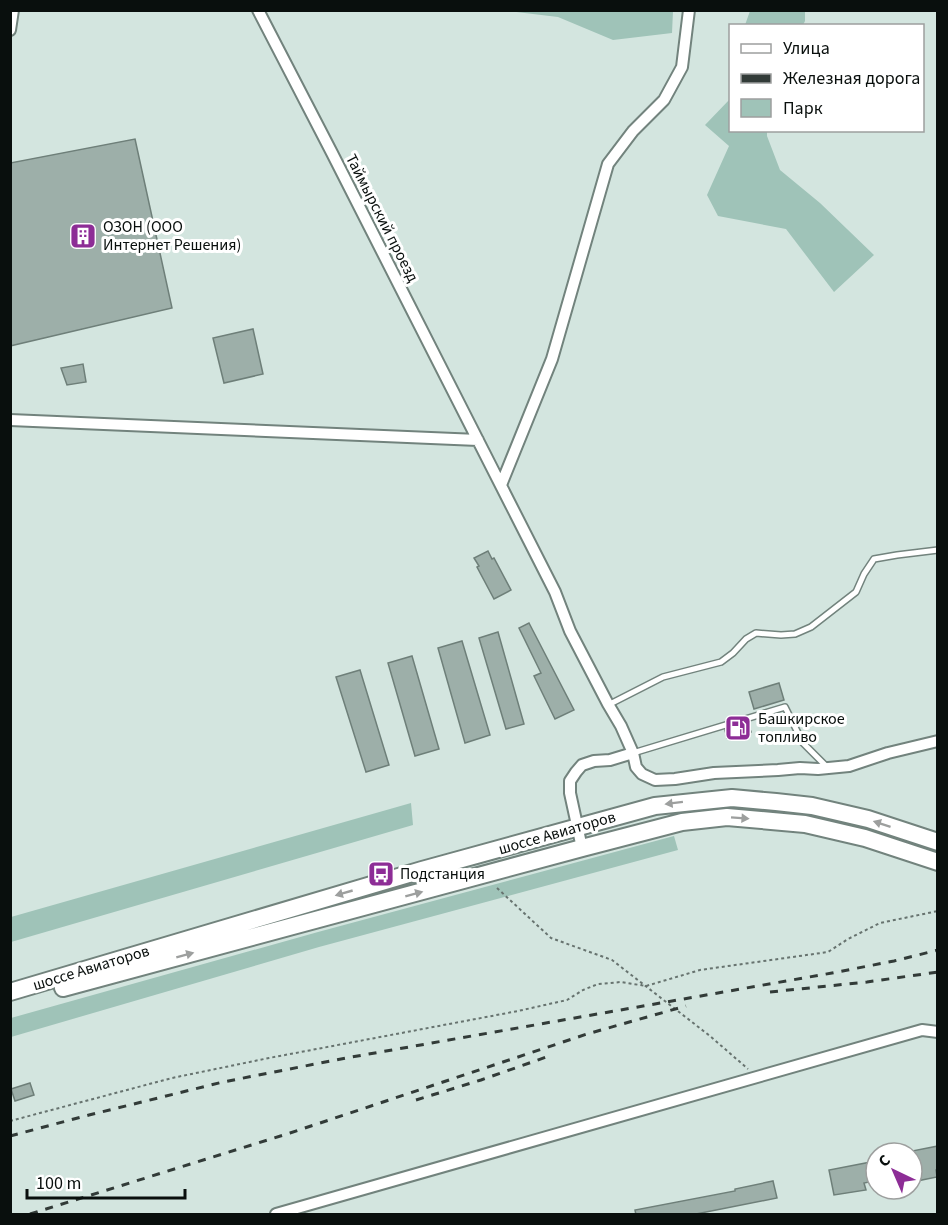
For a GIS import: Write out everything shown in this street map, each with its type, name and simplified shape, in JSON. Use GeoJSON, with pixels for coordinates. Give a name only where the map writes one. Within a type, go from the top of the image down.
{"type":"FeatureCollection","features":[{"type":"Feature","properties":{"kind":"main road","name":"шоссе Авиаторов"},"geometry":{"type":"LineString","coordinates":[[10,993],[422,870],[655,806],[732,798],[812,806],[868,819],[938,842]]}},
{"type":"Feature","properties":{"kind":"main road","name":"шоссе Авиаторов"},"geometry":{"type":"LineString","coordinates":[[10,1003],[682,822],[727,818],[805,824],[865,838],[938,862]]}},
{"type":"Feature","properties":{"kind":"street"},"geometry":{"type":"LineString","coordinates":[[10,30],[13,10]]}},
{"type":"Feature","properties":{"kind":"street","name":"Таймырский проезд"},"geometry":{"type":"LineString","coordinates":[[258,10],[555,592],[570,631],[621,726],[633,753],[636,767],[642,774],[655,780],[714,772],[849,766],[888,753],[938,741]]}},
{"type":"Feature","properties":{"kind":"street"},"geometry":{"type":"LineString","coordinates":[[501,485],[552,360],[608,164],[633,130],[664,100],[682,67],[689,10]]}},
{"type":"Feature","properties":{"kind":"street"},"geometry":{"type":"LineString","coordinates":[[10,420],[478,440]]}},
{"type":"Feature","properties":{"kind":"street"},"geometry":{"type":"LineString","coordinates":[[582,848],[570,793],[570,781],[582,765],[633,753]]}},
{"type":"Feature","properties":{"kind":"street"},"geometry":{"type":"LineString","coordinates":[[276,1215],[922,1030],[938,1032]]}},
{"type":"Feature","properties":{"kind":"lane"},"geometry":{"type":"LineString","coordinates":[[612,702],[663,677],[721,662],[756,633],[795,634],[811,627],[856,592],[874,559],[938,550]]}},
{"type":"Feature","properties":{"kind":"lane"},"geometry":{"type":"LineString","coordinates":[[633,753],[785,707],[803,743],[829,768]]}},
{"type":"Feature","properties":{"kind":"path"},"geometry":{"type":"LineString","coordinates":[[497,888],[551,938],[612,960],[710,1036],[758,1078]]}},
{"type":"Feature","properties":{"kind":"path"},"geometry":{"type":"LineString","coordinates":[[10,1121],[172,1078],[567,1000],[598,984],[621,982],[646,986],[700,970],[828,952],[880,922],[938,911]]}},
{"type":"Feature","properties":{"kind":"green space"},"geometry":{"type":"Polygon","coordinates":[[[507,11],[673,11],[672,33],[613,40],[558,17],[507,11]]]}},
{"type":"Feature","properties":{"kind":"green space"},"geometry":{"type":"Polygon","coordinates":[[[750,11],[805,11],[804,24],[745,24],[750,11]]]}},
{"type":"Feature","properties":{"kind":"green space"},"geometry":{"type":"Polygon","coordinates":[[[729,100],[729,132],[767,132],[780,170],[820,203],[874,255],[834,292],[786,229],[718,216],[707,195],[729,146],[705,125],[729,100]]]}},
{"type":"Feature","properties":{"kind":"green space"},"geometry":{"type":"Polygon","coordinates":[[[411,803],[413,825],[11,942],[11,917],[411,803]]]}},
{"type":"Feature","properties":{"kind":"green space"},"geometry":{"type":"Polygon","coordinates":[[[674,836],[678,850],[319,947],[11,1037],[11,1018],[674,836]]]}},
{"type":"Feature","properties":{"kind":"building","name":"ОЗОН (ООО Интернет Решения)"},"geometry":{"type":"Polygon","coordinates":[[[135,139],[172,308],[10,346],[10,163],[135,139]]]}},
{"type":"Feature","properties":{"kind":"building"},"geometry":{"type":"Polygon","coordinates":[[[253,329],[263,374],[224,383],[213,338],[253,329]]]}},
{"type":"Feature","properties":{"kind":"building"},"geometry":{"type":"Polygon","coordinates":[[[83,364],[86,382],[67,385],[61,368],[83,364]]]}},
{"type":"Feature","properties":{"kind":"building"},"geometry":{"type":"Polygon","coordinates":[[[488,551],[511,590],[494,599],[474,558],[488,551]]]}},
{"type":"Feature","properties":{"kind":"building"},"geometry":{"type":"Polygon","coordinates":[[[529,623],[574,710],[555,719],[534,676],[541,673],[519,628],[529,623]]]}},
{"type":"Feature","properties":{"kind":"building"},"geometry":{"type":"Polygon","coordinates":[[[498,632],[524,724],[506,729],[479,638],[498,632]]]}},
{"type":"Feature","properties":{"kind":"building"},"geometry":{"type":"Polygon","coordinates":[[[462,641],[490,735],[465,743],[438,648],[462,641]]]}},
{"type":"Feature","properties":{"kind":"building"},"geometry":{"type":"Polygon","coordinates":[[[412,656],[439,749],[415,756],[388,663],[412,656]]]}},
{"type":"Feature","properties":{"kind":"building"},"geometry":{"type":"Polygon","coordinates":[[[360,670],[389,765],[366,772],[336,677],[360,670]]]}},
{"type":"Feature","properties":{"kind":"building"},"geometry":{"type":"Polygon","coordinates":[[[779,683],[784,700],[754,709],[749,692],[779,683]]]}},
{"type":"Feature","properties":{"kind":"building"},"geometry":{"type":"Polygon","coordinates":[[[748,723],[751,732],[727,738],[725,730],[748,723]]]}},
{"type":"Feature","properties":{"kind":"building"},"geometry":{"type":"Polygon","coordinates":[[[30,1083],[34,1095],[15,1101],[11,1089],[30,1083]]]}},
{"type":"Feature","properties":{"kind":"building"},"geometry":{"type":"Polygon","coordinates":[[[938,1146],[937,1177],[924,1180],[924,1149],[938,1146]]]}},
{"type":"Feature","properties":{"kind":"building"},"geometry":{"type":"Polygon","coordinates":[[[864,1163],[864,1190],[834,1195],[829,1170],[864,1163]]]}},
{"type":"Feature","properties":{"kind":"building"},"geometry":{"type":"Polygon","coordinates":[[[773,1181],[777,1198],[691,1215],[636,1215],[635,1210],[735,1191],[735,1189],[773,1181]]]}},
{"type":"Feature","properties":{"kind":"railway"},"geometry":{"type":"LineString","coordinates":[[10,1136],[223,1082],[346,1058],[832,973],[938,950]]}},
{"type":"Feature","properties":{"kind":"railway"},"geometry":{"type":"LineString","coordinates":[[770,992],[938,972]]}},
{"type":"Feature","properties":{"kind":"railway"},"geometry":{"type":"LineString","coordinates":[[30,1214],[290,1133],[587,1034],[686,1006]]}},
{"type":"Feature","properties":{"kind":"railway"},"geometry":{"type":"LineString","coordinates":[[416,1100],[552,1055]]}},
{"type":"Feature","properties":{"kind":"place","name":"ОЗОН (ООО Интернет Решения)"},"geometry":{"type":"Point","coordinates":[83,236]}},
{"type":"Feature","properties":{"kind":"place","name":"Башкирское топливо"},"geometry":{"type":"Point","coordinates":[738,728]}},
{"type":"Feature","properties":{"kind":"place","name":"Подстанция"},"geometry":{"type":"Point","coordinates":[381,874]}}]}
